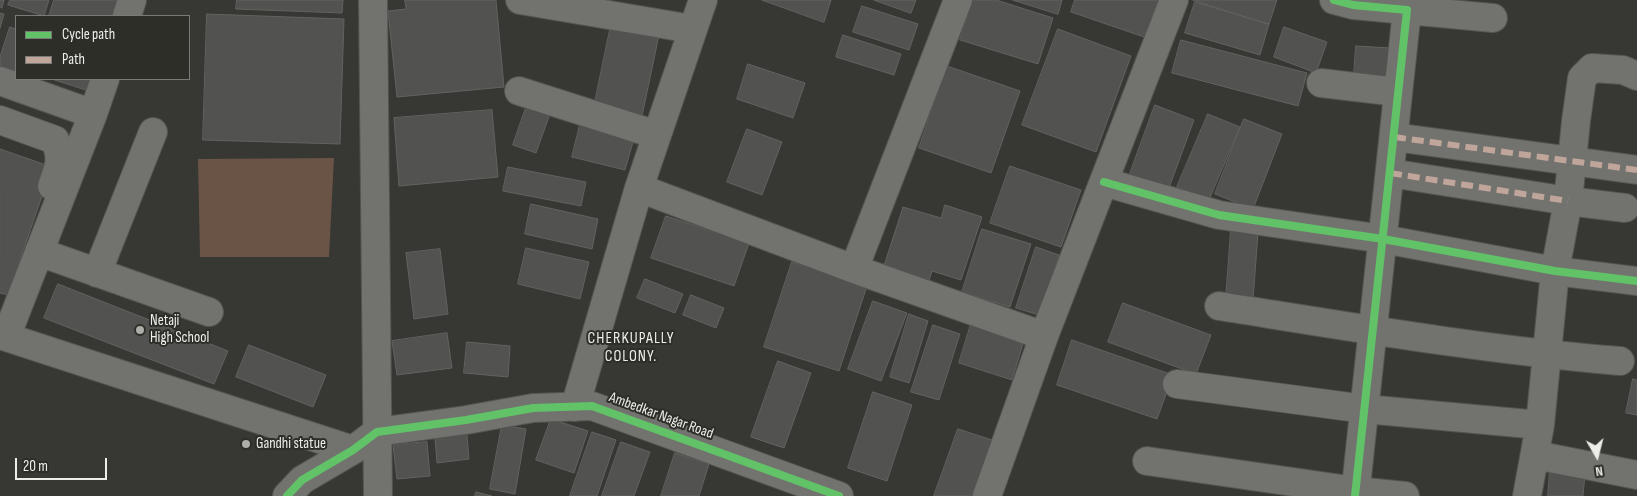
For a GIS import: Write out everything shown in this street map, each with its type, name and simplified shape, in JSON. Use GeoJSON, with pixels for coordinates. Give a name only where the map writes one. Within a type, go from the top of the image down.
{"type":"FeatureCollection","features":[{"type":"Feature","properties":{"kind":"street"},"geometry":{"type":"LineString","coordinates":[[127,15],[132,0]]}},
{"type":"Feature","properties":{"kind":"street"},"geometry":{"type":"LineString","coordinates":[[373,0],[378,496]]}},
{"type":"Feature","properties":{"kind":"street"},"geometry":{"type":"LineString","coordinates":[[575,407],[639,188],[702,0]]}},
{"type":"Feature","properties":{"kind":"street"},"geometry":{"type":"LineString","coordinates":[[854,269],[958,0]]}},
{"type":"Feature","properties":{"kind":"street"},"geometry":{"type":"LineString","coordinates":[[987,496],[1044,336],[1174,0]]}},
{"type":"Feature","properties":{"kind":"street"},"geometry":{"type":"LineString","coordinates":[[1334,0],[1353,4],[1493,18]]}},
{"type":"Feature","properties":{"kind":"street"},"geometry":{"type":"LineString","coordinates":[[530,1],[692,29]]}},
{"type":"Feature","properties":{"kind":"street"},"geometry":{"type":"LineString","coordinates":[[1356,493],[1406,10]]}},
{"type":"Feature","properties":{"kind":"street"},"geometry":{"type":"LineString","coordinates":[[1527,496],[1540,424],[1555,271],[1568,201],[1582,78],[1592,68],[1622,70],[1637,76]]}},
{"type":"Feature","properties":{"kind":"street"},"geometry":{"type":"LineString","coordinates":[[3,323],[39,252],[105,80]]}},
{"type":"Feature","properties":{"kind":"street"},"geometry":{"type":"LineString","coordinates":[[0,81],[93,114]]}},
{"type":"Feature","properties":{"kind":"street"},"geometry":{"type":"LineString","coordinates":[[1321,82],[1398,92]]}},
{"type":"Feature","properties":{"kind":"street"},"geometry":{"type":"LineString","coordinates":[[519,91],[657,135]]}},
{"type":"Feature","properties":{"kind":"street"},"geometry":{"type":"LineString","coordinates":[[0,120],[56,140],[60,152],[60,164],[3,323]]}},
{"type":"Feature","properties":{"kind":"street"},"geometry":{"type":"LineString","coordinates":[[98,273],[153,132]]}},
{"type":"Feature","properties":{"kind":"street"},"geometry":{"type":"LineString","coordinates":[[1394,137],[1637,170]]}},
{"type":"Feature","properties":{"kind":"street"},"geometry":{"type":"LineString","coordinates":[[1390,173],[1625,208]]}},
{"type":"Feature","properties":{"kind":"street"},"geometry":{"type":"LineString","coordinates":[[1104,182],[1219,215],[1383,239],[1555,271],[1637,281]]}},
{"type":"Feature","properties":{"kind":"street"},"geometry":{"type":"LineString","coordinates":[[639,188],[854,269],[1044,336]]}},
{"type":"Feature","properties":{"kind":"street"},"geometry":{"type":"LineString","coordinates":[[39,252],[209,312]]}},
{"type":"Feature","properties":{"kind":"street"},"geometry":{"type":"LineString","coordinates":[[1219,306],[1548,355],[1620,361]]}},
{"type":"Feature","properties":{"kind":"street"},"geometry":{"type":"LineString","coordinates":[[3,323],[353,450]]}},
{"type":"Feature","properties":{"kind":"street"},"geometry":{"type":"LineString","coordinates":[[1178,384],[1365,409],[1540,424]]}},
{"type":"Feature","properties":{"kind":"street","name":"Ambedkar Nagar Road"},"geometry":{"type":"LineString","coordinates":[[376,432],[466,420],[533,408],[592,406],[839,496]]}},
{"type":"Feature","properties":{"kind":"street"},"geometry":{"type":"LineString","coordinates":[[287,496],[302,480],[353,450],[376,432]]}},
{"type":"Feature","properties":{"kind":"street"},"geometry":{"type":"LineString","coordinates":[[1535,455],[1637,475]]}},
{"type":"Feature","properties":{"kind":"street"},"geometry":{"type":"LineString","coordinates":[[1147,460],[1356,493],[1405,496]]}},
{"type":"Feature","properties":{"kind":"shaded area"},"geometry":{"type":"Polygon","coordinates":[[[334,158],[329,257],[200,257],[198,159],[334,158]]]}},
{"type":"Feature","properties":{"kind":"building"},"geometry":{"type":"Polygon","coordinates":[[[0,0],[4,0],[2,8],[0,7],[0,0]]]}},
{"type":"Feature","properties":{"kind":"building"},"geometry":{"type":"Polygon","coordinates":[[[10,0],[49,0],[44,15],[8,5],[10,0]]]}},
{"type":"Feature","properties":{"kind":"building"},"geometry":{"type":"Polygon","coordinates":[[[54,0],[117,0],[112,15],[49,15],[54,0]]]}},
{"type":"Feature","properties":{"kind":"building"},"geometry":{"type":"Polygon","coordinates":[[[237,0],[343,0],[342,13],[236,9],[237,0]]]}},
{"type":"Feature","properties":{"kind":"building"},"geometry":{"type":"Polygon","coordinates":[[[405,0],[496,0],[504,87],[397,97],[388,11],[406,9],[405,0]]]}},
{"type":"Feature","properties":{"kind":"building"},"geometry":{"type":"Polygon","coordinates":[[[762,0],[831,0],[824,22],[762,0]]]}},
{"type":"Feature","properties":{"kind":"building"},"geometry":{"type":"Polygon","coordinates":[[[874,0],[916,0],[911,13],[874,0]]]}},
{"type":"Feature","properties":{"kind":"building"},"geometry":{"type":"Polygon","coordinates":[[[973,0],[996,0],[1053,18],[1038,64],[960,40],[973,0]]]}},
{"type":"Feature","properties":{"kind":"building"},"geometry":{"type":"Polygon","coordinates":[[[1013,0],[1062,0],[1058,14],[1013,0]]]}},
{"type":"Feature","properties":{"kind":"building"},"geometry":{"type":"Polygon","coordinates":[[[1075,0],[1160,0],[1147,38],[1071,12],[1075,0]]]}},
{"type":"Feature","properties":{"kind":"building"},"geometry":{"type":"Polygon","coordinates":[[[1193,0],[1277,0],[1269,24],[1193,0]]]}},
{"type":"Feature","properties":{"kind":"building"},"geometry":{"type":"Polygon","coordinates":[[[1195,2],[1269,24],[1260,55],[1185,33],[1195,2]]]}},
{"type":"Feature","properties":{"kind":"building"},"geometry":{"type":"Polygon","coordinates":[[[862,6],[918,24],[909,50],[853,32],[862,6]]]}},
{"type":"Feature","properties":{"kind":"building"},"geometry":{"type":"Polygon","coordinates":[[[0,13],[4,14],[0,28],[0,13]]]}},
{"type":"Feature","properties":{"kind":"building"},"geometry":{"type":"Polygon","coordinates":[[[207,14],[344,19],[340,144],[203,140],[207,14]]]}},
{"type":"Feature","properties":{"kind":"building"},"geometry":{"type":"Polygon","coordinates":[[[611,25],[659,35],[642,116],[594,107],[611,25]]]}},
{"type":"Feature","properties":{"kind":"building"},"geometry":{"type":"Polygon","coordinates":[[[10,27],[15,29],[15,71],[0,66],[0,57],[10,27]]]}},
{"type":"Feature","properties":{"kind":"building"},"geometry":{"type":"Polygon","coordinates":[[[1284,27],[1327,42],[1316,73],[1274,57],[1284,27]]]}},
{"type":"Feature","properties":{"kind":"building"},"geometry":{"type":"Polygon","coordinates":[[[1058,29],[1131,56],[1096,152],[1022,125],[1058,29]]]}},
{"type":"Feature","properties":{"kind":"building"},"geometry":{"type":"Polygon","coordinates":[[[843,35],[901,54],[894,75],[836,57],[843,35]]]}},
{"type":"Feature","properties":{"kind":"building"},"geometry":{"type":"Polygon","coordinates":[[[1181,40],[1307,73],[1298,106],[1172,73],[1181,40]]]}},
{"type":"Feature","properties":{"kind":"building"},"geometry":{"type":"Polygon","coordinates":[[[1356,46],[1391,48],[1389,78],[1354,76],[1356,46]]]}},
{"type":"Feature","properties":{"kind":"building"},"geometry":{"type":"Polygon","coordinates":[[[748,64],[805,83],[793,118],[737,99],[748,64]]]}},
{"type":"Feature","properties":{"kind":"building"},"geometry":{"type":"Polygon","coordinates":[[[947,66],[1020,91],[991,173],[919,148],[947,66]]]}},
{"type":"Feature","properties":{"kind":"building"},"geometry":{"type":"Polygon","coordinates":[[[55,80],[94,80],[90,91],[55,80]]]}},
{"type":"Feature","properties":{"kind":"building"},"geometry":{"type":"Polygon","coordinates":[[[528,102],[551,111],[536,153],[513,145],[528,102]]]}},
{"type":"Feature","properties":{"kind":"building"},"geometry":{"type":"Polygon","coordinates":[[[1155,105],[1194,120],[1166,196],[1127,182],[1155,105]]]}},
{"type":"Feature","properties":{"kind":"building"},"geometry":{"type":"Polygon","coordinates":[[[492,110],[498,177],[399,186],[394,118],[492,110]]]}},
{"type":"Feature","properties":{"kind":"building"},"geometry":{"type":"Polygon","coordinates":[[[1208,114],[1240,127],[1209,200],[1177,187],[1208,114]]]}},
{"type":"Feature","properties":{"kind":"building"},"geometry":{"type":"Polygon","coordinates":[[[1244,119],[1282,134],[1253,209],[1215,194],[1244,119]]]}},
{"type":"Feature","properties":{"kind":"building"},"geometry":{"type":"Polygon","coordinates":[[[581,121],[635,135],[625,170],[572,157],[581,121]]]}},
{"type":"Feature","properties":{"kind":"building"},"geometry":{"type":"Polygon","coordinates":[[[747,129],[782,142],[762,195],[727,182],[747,129]]]}},
{"type":"Feature","properties":{"kind":"building"},"geometry":{"type":"Polygon","coordinates":[[[0,149],[52,167],[8,295],[0,293],[0,149]]]}},
{"type":"Feature","properties":{"kind":"building"},"geometry":{"type":"Polygon","coordinates":[[[1010,166],[1081,190],[1061,247],[990,223],[1010,166]]]}},
{"type":"Feature","properties":{"kind":"building"},"geometry":{"type":"Polygon","coordinates":[[[508,167],[586,182],[581,206],[503,191],[508,167]]]}},
{"type":"Feature","properties":{"kind":"building"},"geometry":{"type":"Polygon","coordinates":[[[531,204],[598,219],[592,249],[525,234],[531,204]]]}},
{"type":"Feature","properties":{"kind":"building"},"geometry":{"type":"Polygon","coordinates":[[[945,205],[982,217],[961,280],[932,271],[927,287],[882,272],[903,207],[941,218],[945,205]]]}},
{"type":"Feature","properties":{"kind":"building"},"geometry":{"type":"Polygon","coordinates":[[[666,216],[749,243],[734,286],[651,258],[666,216]]]}},
{"type":"Feature","properties":{"kind":"building"},"geometry":{"type":"Polygon","coordinates":[[[982,229],[1031,244],[1010,307],[962,292],[982,229]]]}},
{"type":"Feature","properties":{"kind":"building"},"geometry":{"type":"Polygon","coordinates":[[[1231,230],[1258,232],[1253,301],[1226,299],[1231,230]]]}},
{"type":"Feature","properties":{"kind":"building"},"geometry":{"type":"Polygon","coordinates":[[[1036,247],[1059,255],[1039,315],[1016,308],[1036,247]]]}},
{"type":"Feature","properties":{"kind":"building"},"geometry":{"type":"Polygon","coordinates":[[[526,248],[589,262],[580,299],[518,284],[526,248]]]}},
{"type":"Feature","properties":{"kind":"building"},"geometry":{"type":"Polygon","coordinates":[[[440,249],[448,314],[414,319],[406,253],[440,249]]]}},
{"type":"Feature","properties":{"kind":"building"},"geometry":{"type":"Polygon","coordinates":[[[792,262],[867,286],[839,371],[764,347],[792,262]]]}},
{"type":"Feature","properties":{"kind":"building"},"geometry":{"type":"Polygon","coordinates":[[[645,279],[683,294],[675,313],[637,298],[645,279]]]}},
{"type":"Feature","properties":{"kind":"building"},"geometry":{"type":"Polygon","coordinates":[[[58,284],[228,351],[214,384],[44,318],[58,284]]]}},
{"type":"Feature","properties":{"kind":"building"},"geometry":{"type":"Polygon","coordinates":[[[691,295],[724,308],[716,328],[683,315],[691,295]]]}},
{"type":"Feature","properties":{"kind":"building"},"geometry":{"type":"Polygon","coordinates":[[[873,301],[907,313],[881,381],[848,369],[873,301]]]}},
{"type":"Feature","properties":{"kind":"building"},"geometry":{"type":"Polygon","coordinates":[[[1123,303],[1211,335],[1196,374],[1108,342],[1123,303]]]}},
{"type":"Feature","properties":{"kind":"building"},"geometry":{"type":"Polygon","coordinates":[[[909,314],[928,321],[909,383],[890,377],[909,314]]]}},
{"type":"Feature","properties":{"kind":"building"},"geometry":{"type":"Polygon","coordinates":[[[972,321],[1025,337],[1012,380],[959,363],[972,321]]]}},
{"type":"Feature","properties":{"kind":"building"},"geometry":{"type":"Polygon","coordinates":[[[933,325],[960,334],[939,400],[911,392],[933,325]]]}},
{"type":"Feature","properties":{"kind":"building"},"geometry":{"type":"Polygon","coordinates":[[[447,333],[452,368],[397,375],[392,341],[447,333]]]}},
{"type":"Feature","properties":{"kind":"building"},"geometry":{"type":"Polygon","coordinates":[[[1072,340],[1173,375],[1157,419],[1057,385],[1072,340]]]}},
{"type":"Feature","properties":{"kind":"building"},"geometry":{"type":"Polygon","coordinates":[[[467,342],[510,346],[508,377],[464,373],[467,342]]]}},
{"type":"Feature","properties":{"kind":"building"},"geometry":{"type":"Polygon","coordinates":[[[249,345],[326,375],[313,407],[236,377],[249,345]]]}},
{"type":"Feature","properties":{"kind":"building"},"geometry":{"type":"Polygon","coordinates":[[[778,361],[811,373],[784,448],[751,437],[778,361]]]}},
{"type":"Feature","properties":{"kind":"building"},"geometry":{"type":"Polygon","coordinates":[[[1633,379],[1637,380],[1637,415],[1626,413],[1633,379]]]}},
{"type":"Feature","properties":{"kind":"building"},"geometry":{"type":"Polygon","coordinates":[[[873,392],[912,405],[887,481],[848,468],[873,392]]]}},
{"type":"Feature","properties":{"kind":"building"},"geometry":{"type":"Polygon","coordinates":[[[551,419],[588,431],[574,473],[536,460],[551,419]]]}},
{"type":"Feature","properties":{"kind":"building"},"geometry":{"type":"Polygon","coordinates":[[[502,425],[526,429],[515,494],[490,489],[502,425]]]}},
{"type":"Feature","properties":{"kind":"building"},"geometry":{"type":"Polygon","coordinates":[[[958,429],[992,440],[972,496],[934,496],[958,429]]]}},
{"type":"Feature","properties":{"kind":"building"},"geometry":{"type":"Polygon","coordinates":[[[592,432],[616,440],[597,496],[570,496],[592,432]]]}},
{"type":"Feature","properties":{"kind":"building"},"geometry":{"type":"Polygon","coordinates":[[[467,435],[469,459],[437,463],[435,438],[467,435]]]}},
{"type":"Feature","properties":{"kind":"building"},"geometry":{"type":"Polygon","coordinates":[[[427,442],[430,476],[397,479],[393,445],[427,442]]]}},
{"type":"Feature","properties":{"kind":"building"},"geometry":{"type":"Polygon","coordinates":[[[621,442],[650,452],[634,496],[602,496],[621,442]]]}},
{"type":"Feature","properties":{"kind":"building"},"geometry":{"type":"Polygon","coordinates":[[[675,453],[709,464],[699,496],[661,496],[675,453]]]}},
{"type":"Feature","properties":{"kind":"building"},"geometry":{"type":"Polygon","coordinates":[[[1550,471],[1585,474],[1583,496],[1548,496],[1550,471]]]}},
{"type":"Feature","properties":{"kind":"building"},"geometry":{"type":"Polygon","coordinates":[[[476,492],[492,496],[475,496],[476,492]]]}},
{"type":"Feature","properties":{"kind":"marked path"},"geometry":{"type":"LineString","coordinates":[[1394,137],[1637,170]]}},
{"type":"Feature","properties":{"kind":"marked path"},"geometry":{"type":"LineString","coordinates":[[1390,173],[1568,201]]}},
{"type":"Feature","properties":{"kind":"cycle path"},"geometry":{"type":"LineString","coordinates":[[1334,0],[1353,5],[1407,10],[1355,496]]}},
{"type":"Feature","properties":{"kind":"cycle path"},"geometry":{"type":"LineString","coordinates":[[1104,182],[1219,215],[1383,239],[1555,271],[1637,281]]}},
{"type":"Feature","properties":{"kind":"cycle path"},"geometry":{"type":"LineString","coordinates":[[287,496],[302,480],[353,450],[377,432],[466,420],[533,408],[592,406],[839,496]]}},
{"type":"Feature","properties":{"kind":"place","name":"Netaji High School"},"geometry":{"type":"Point","coordinates":[140,330]}},
{"type":"Feature","properties":{"kind":"place","name":"Gandhi statue"},"geometry":{"type":"Point","coordinates":[246,444]}},
{"type":"Feature","properties":{"kind":"district","name":"CHERKUPALLY COLONY."},"geometry":{"type":"Point","coordinates":[631,348]}}]}
